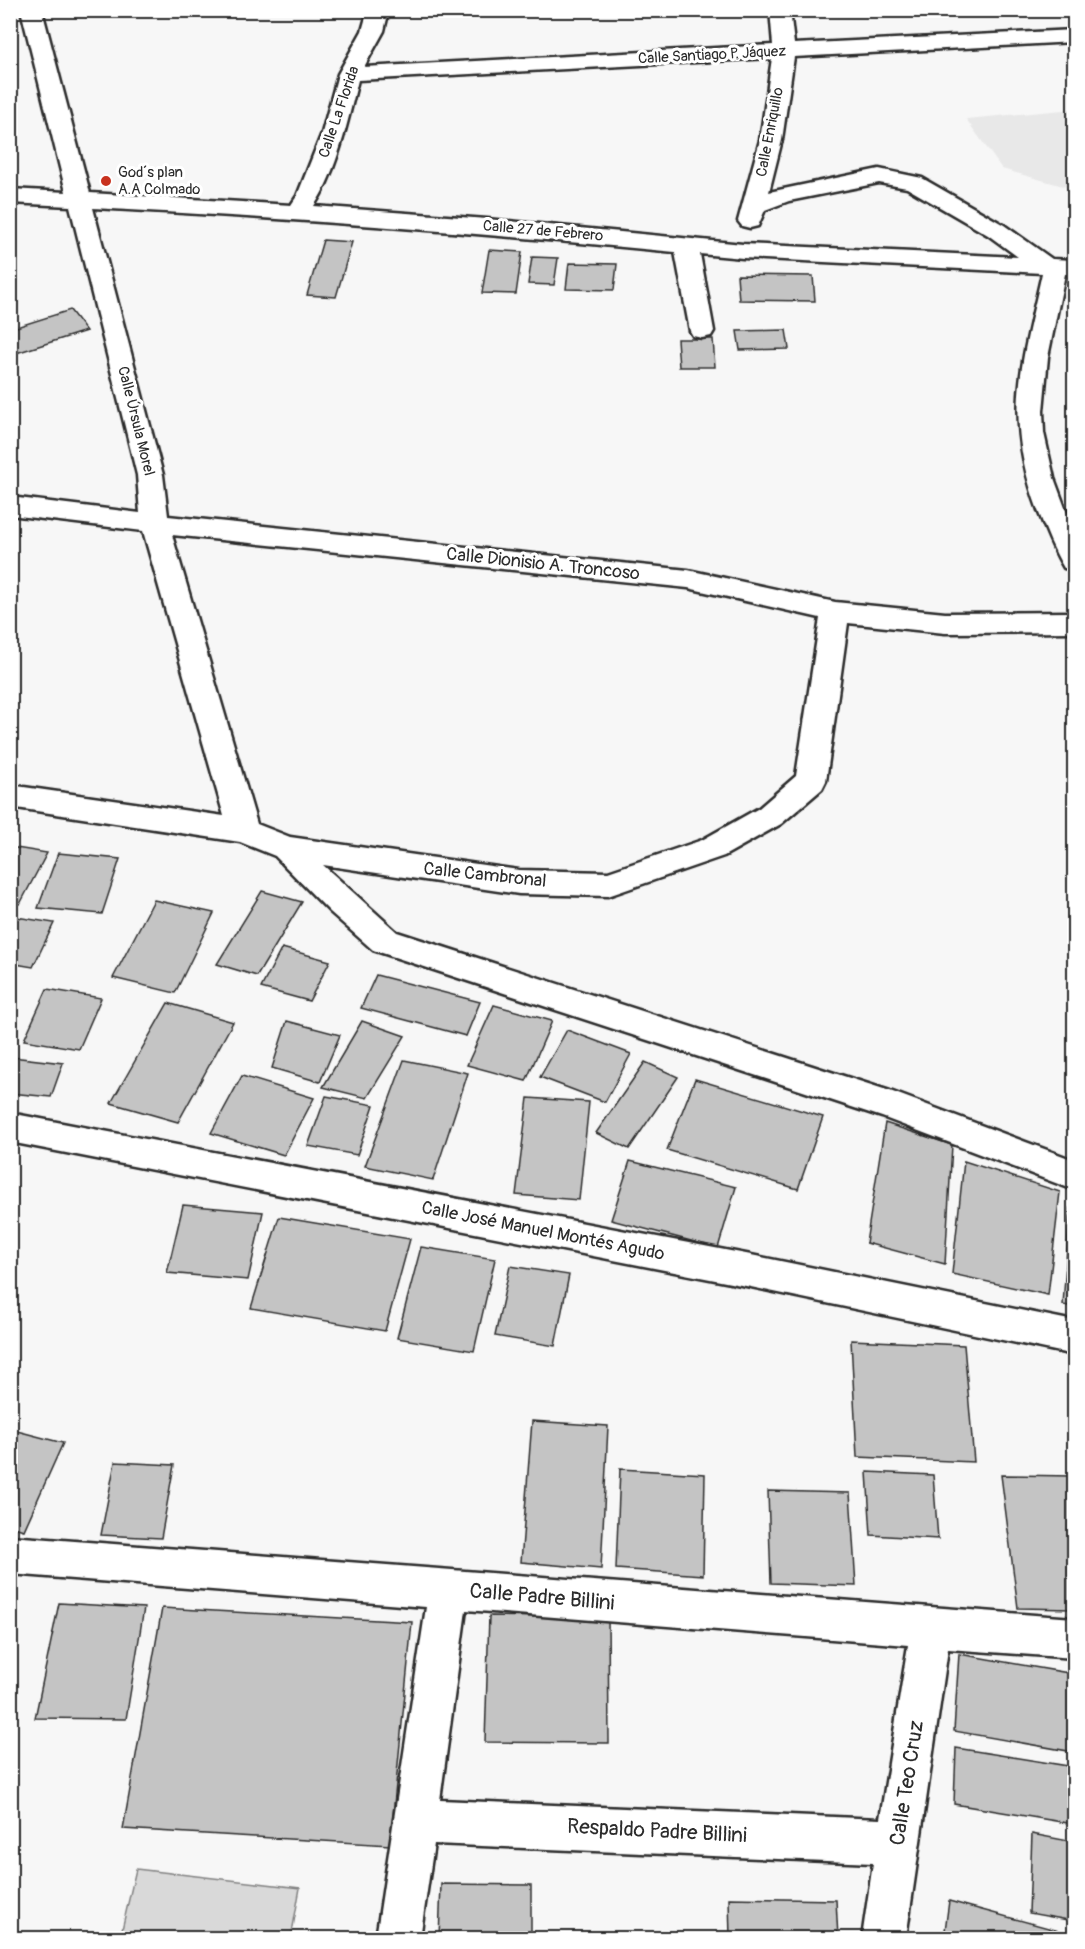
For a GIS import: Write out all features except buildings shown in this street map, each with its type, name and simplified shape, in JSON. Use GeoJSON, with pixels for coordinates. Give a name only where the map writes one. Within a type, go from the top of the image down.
{"type":"FeatureCollection","features":[{"type":"Feature","properties":{"kind":"street","name":"Calle Úrsula Morel"},"geometry":{"type":"LineString","coordinates":[[31,10],[150,475],[155,524],[244,831]]}},
{"type":"Feature","properties":{"kind":"street","name":"Calle La Florida"},"geometry":{"type":"LineString","coordinates":[[298,212],[309,196],[325,154],[349,74],[373,31],[379,10]]}},
{"type":"Feature","properties":{"kind":"street","name":"Calle Enriquillo"},"geometry":{"type":"LineString","coordinates":[[743,251],[771,140],[784,51],[780,10]]}},
{"type":"Feature","properties":{"kind":"street","name":"Calle Santiago P. Jáquez"},"geometry":{"type":"LineString","coordinates":[[349,74],[1074,36]]}},
{"type":"Feature","properties":{"kind":"street"},"geometry":{"type":"LineString","coordinates":[[754,206],[783,195],[879,176],[914,183],[1058,266],[1031,389],[1033,446],[1051,510],[1074,561]]}},
{"type":"Feature","properties":{"kind":"street","name":"Calle 27 de Febrero"},"geometry":{"type":"LineString","coordinates":[[10,196],[80,202],[298,212],[487,226],[743,251],[1058,266]]}},
{"type":"Feature","properties":{"kind":"street"},"geometry":{"type":"LineString","coordinates":[[686,245],[702,331]]}},
{"type":"Feature","properties":{"kind":"street","name":"Calle Dionisio A. Troncoso"},"geometry":{"type":"LineString","coordinates":[[10,506],[155,524],[688,579],[835,612],[945,623],[1074,622]]}},
{"type":"Feature","properties":{"kind":"street","name":"Calle Cambronal"},"geometry":{"type":"LineString","coordinates":[[286,848],[519,882],[608,884],[713,848],[770,816],[812,781],[835,612]]}},
{"type":"Feature","properties":{"kind":"street"},"geometry":{"type":"LineString","coordinates":[[10,796],[244,831],[286,848],[341,903],[385,941],[890,1105],[1074,1175]]}},
{"type":"Feature","properties":{"kind":"street","name":"Calle José Manuel Montés Agudo"},"geometry":{"type":"LineString","coordinates":[[10,1127],[746,1270],[1074,1338]]}},
{"type":"Feature","properties":{"kind":"street","name":"Calle Padre Billini"},"geometry":{"type":"LineString","coordinates":[[11,1556],[1074,1638]]}},
{"type":"Feature","properties":{"kind":"street"},"geometry":{"type":"LineString","coordinates":[[398,1938],[449,1589]]}},
{"type":"Feature","properties":{"kind":"street","name":"Calle Teo Cruz"},"geometry":{"type":"LineString","coordinates":[[884,1938],[931,1627]]}},
{"type":"Feature","properties":{"kind":"street","name":"Respaldo Padre Billini"},"geometry":{"type":"LineString","coordinates":[[415,1821],[898,1842]]}},
{"type":"Feature","properties":{"kind":"shaded area"},"geometry":{"type":"Polygon","coordinates":[[[1074,109],[1074,189],[1002,169],[966,119],[1074,109]]]}},
{"type":"Feature","properties":{"kind":"shaded area"},"geometry":{"type":"Polygon","coordinates":[[[136,1869],[300,1888],[291,1938],[120,1938],[136,1869]]]}},
{"type":"Feature","properties":{"kind":"place","name":"God´s plan A.A Colmado"},"geometry":{"type":"Point","coordinates":[106,181]}}]}
